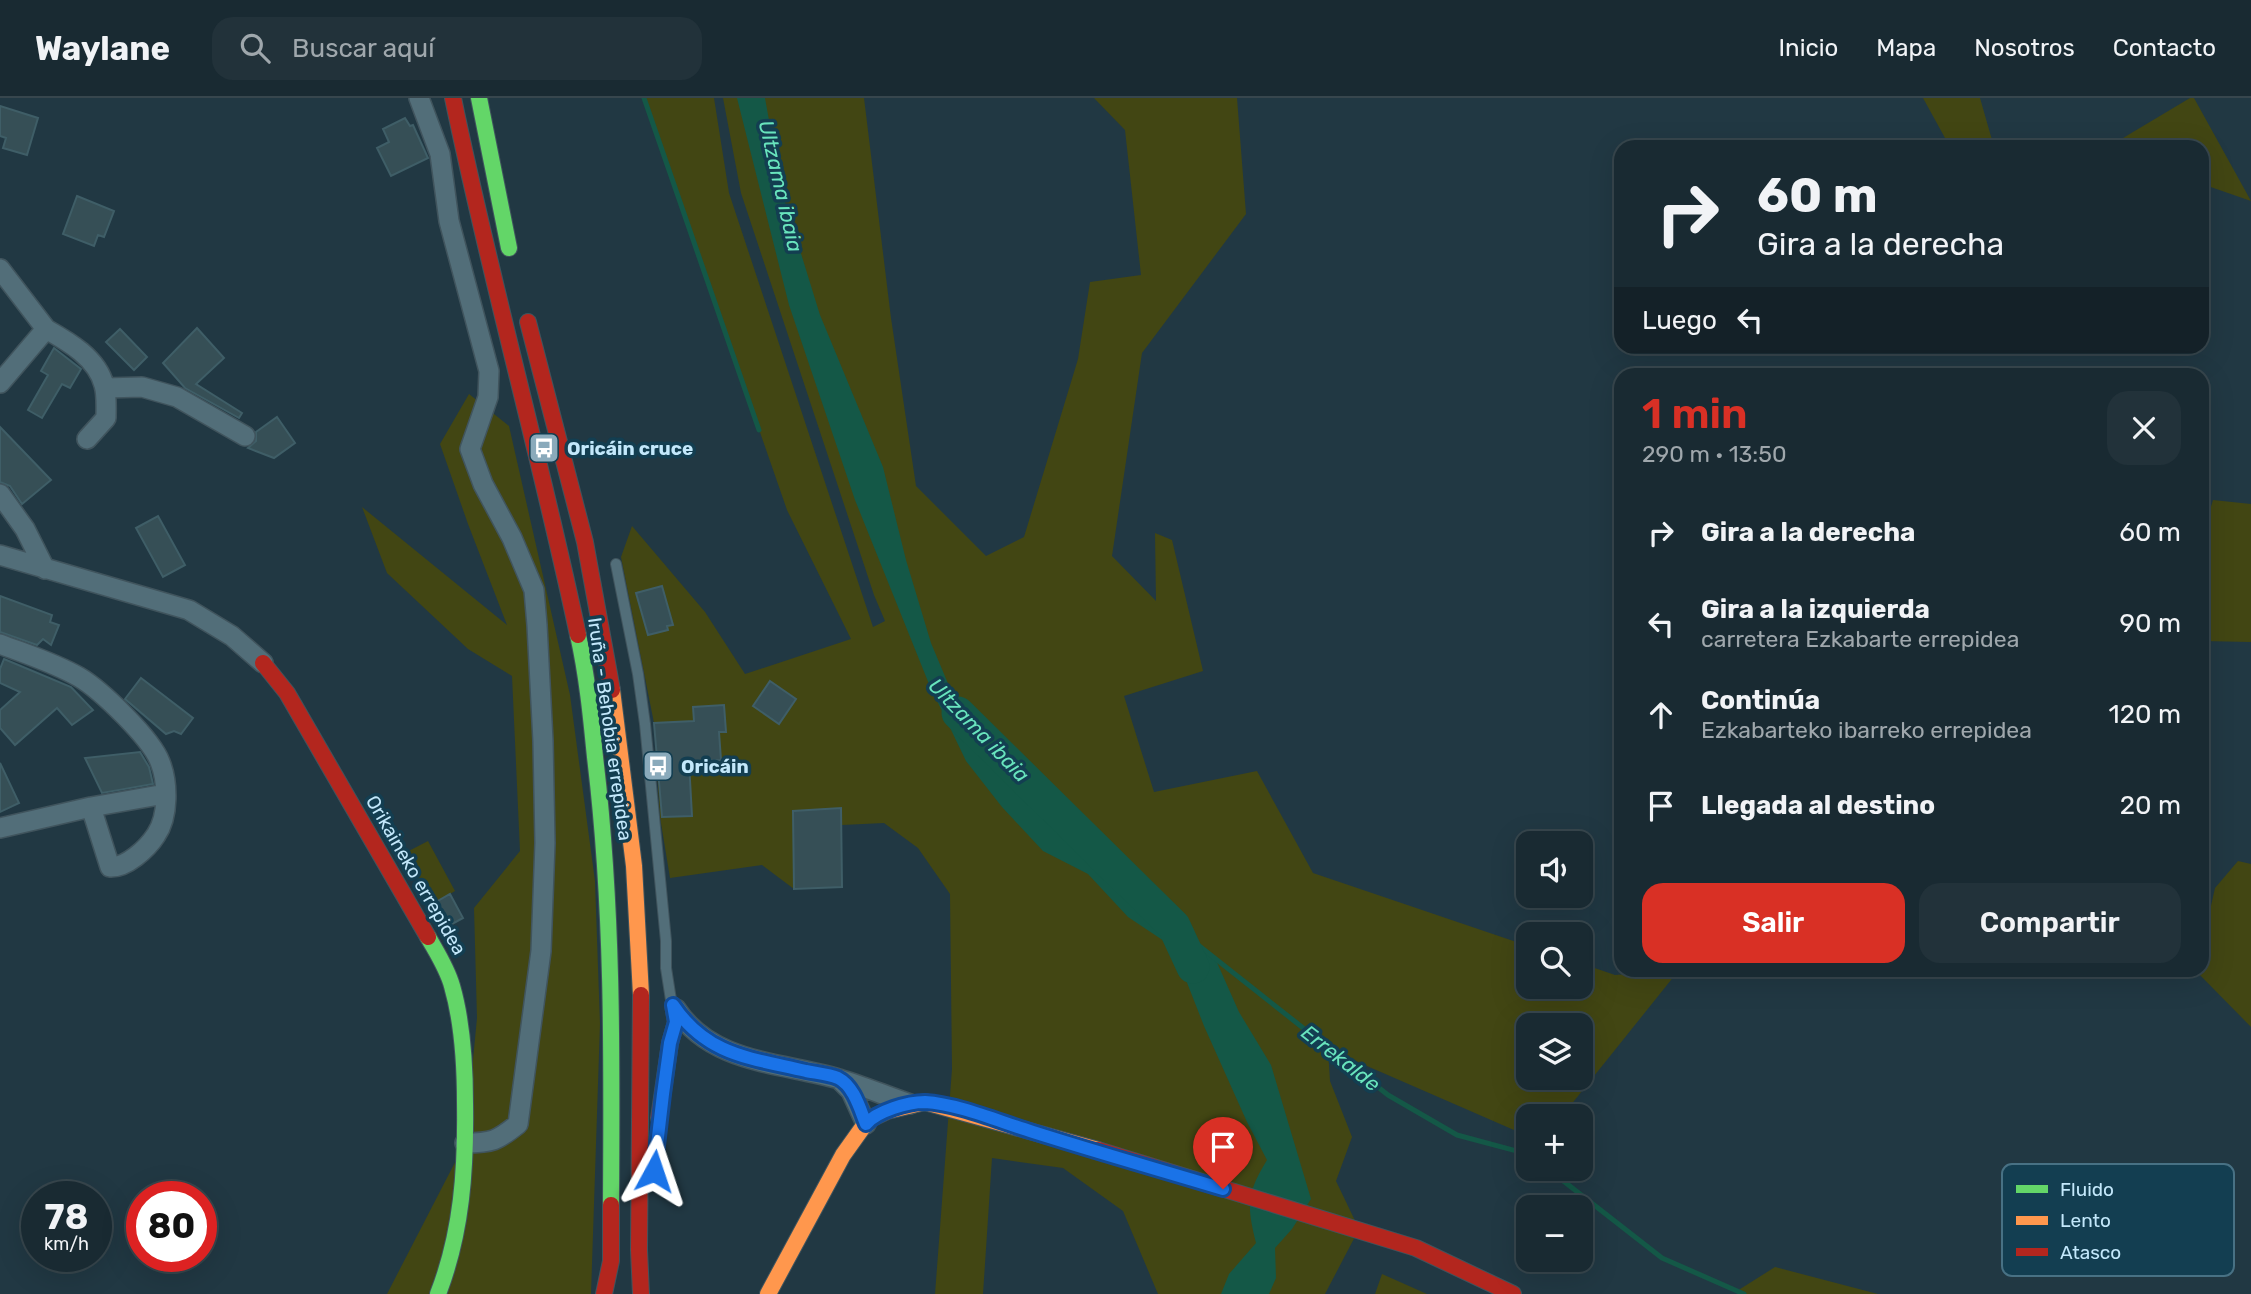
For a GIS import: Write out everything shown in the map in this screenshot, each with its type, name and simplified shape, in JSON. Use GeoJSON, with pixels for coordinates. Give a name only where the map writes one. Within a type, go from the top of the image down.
{"type":"FeatureCollection","features":[{"type":"Feature","properties":{"kind":"main road","name":"Iruña - Behobia errepidea"},"geometry":{"type":"LineString","coordinates":[[453,98],[477,216],[552,511],[584,668],[605,841],[612,1029],[611,1261],[604,1294]]}},
{"type":"Feature","properties":{"kind":"main road"},"geometry":{"type":"LineString","coordinates":[[479,98],[504,230],[514,268]]}},
{"type":"Feature","properties":{"kind":"main road","name":"Iruña - Behobia errepidea"},"geometry":{"type":"LineString","coordinates":[[524,307],[592,570],[613,684],[631,827],[640,960],[641,1294]]}},
{"type":"Feature","properties":{"kind":"main road","name":"Orikaineko errepidea"},"geometry":{"type":"LineString","coordinates":[[263,663],[287,693],[445,969],[453,988],[463,1033],[464,1194],[453,1248],[438,1294]]}},
{"type":"Feature","properties":{"kind":"main road"},"geometry":{"type":"LineString","coordinates":[[658,1132],[670,1043],[676,1022],[673,1005]]}},
{"type":"Feature","properties":{"kind":"main road"},"geometry":{"type":"LineString","coordinates":[[768,1294],[843,1155],[868,1121],[887,1111],[925,1102],[955,1108],[1359,1229],[1416,1248],[1513,1294]]}},
{"type":"Feature","properties":{"kind":"main road"},"geometry":{"type":"LineString","coordinates":[[641,1190],[654,1171],[656,1158]]}},
{"type":"Feature","properties":{"kind":"street"},"geometry":{"type":"LineString","coordinates":[[419,98],[440,154],[449,221],[489,371],[488,397],[470,449],[483,484],[512,538],[534,590],[543,741],[545,843],[541,951],[518,1124],[500,1139],[488,1143],[465,1143]]}},
{"type":"Feature","properties":{"kind":"street"},"geometry":{"type":"LineString","coordinates":[[0,269],[46,329],[70,342],[98,369],[105,387],[106,418],[88,439]]}},
{"type":"Feature","properties":{"kind":"street"},"geometry":{"type":"LineString","coordinates":[[0,383],[46,329]]}},
{"type":"Feature","properties":{"kind":"street"},"geometry":{"type":"LineString","coordinates":[[105,387],[142,387],[177,397],[245,436]]}},
{"type":"Feature","properties":{"kind":"street"},"geometry":{"type":"LineString","coordinates":[[0,494],[25,529],[45,569]]}},
{"type":"Feature","properties":{"kind":"street"},"geometry":{"type":"LineString","coordinates":[[0,555],[189,610],[232,636],[263,663]]}},
{"type":"Feature","properties":{"kind":"street"},"geometry":{"type":"LineString","coordinates":[[0,644],[77,676],[100,692],[151,745],[160,762],[165,794],[164,815],[157,835],[119,867],[110,867],[91,807]]}},
{"type":"Feature","properties":{"kind":"street"},"geometry":{"type":"LineString","coordinates":[[0,828],[91,807],[165,794]]}},
{"type":"Feature","properties":{"kind":"street"},"geometry":{"type":"LineString","coordinates":[[673,1005],[695,1032],[719,1048],[749,1058],[839,1079],[910,1104]]}},
{"type":"Feature","properties":{"kind":"street"},"geometry":{"type":"LineString","coordinates":[[839,1079],[851,1091],[866,1124]]}},
{"type":"Feature","properties":{"kind":"lane"},"geometry":{"type":"LineString","coordinates":[[616,564],[645,724],[666,941],[666,968],[673,1005]]}},
{"type":"Feature","properties":{"kind":"shaded area"},"geometry":{"type":"Polygon","coordinates":[[[644,98],[714,98],[729,193],[873,627],[885,621],[874,595],[741,193],[723,98],[864,98],[891,318],[916,486],[986,556],[1024,537],[1078,359],[1090,282],[1141,275],[1125,130],[1094,98],[1237,98],[1246,214],[1142,353],[1112,556],[1156,601],[1155,533],[1172,540],[1203,671],[1124,696],[1154,792],[1257,771],[1313,873],[1516,942],[1516,999],[1593,999],[1593,967],[1614,975],[1614,977],[1673,977],[1593,1077],[1593,1013],[1516,1013],[1516,1090],[1583,1090],[1572,1104],[1516,1104],[1516,1131],[1328,1049],[1330,1081],[1352,1137],[1336,1181],[1359,1229],[1325,1294],[1158,1294],[1123,1211],[1063,1168],[992,1158],[983,1294],[935,1294],[952,1069],[950,894],[918,848],[884,823],[842,825],[841,808],[793,811],[794,889],[762,865],[670,878],[660,817],[654,723],[621,557],[632,526],[705,612],[745,674],[851,639],[787,510],[644,98]]]}},
{"type":"Feature","properties":{"kind":"shaded area"},"geometry":{"type":"Polygon","coordinates":[[[1923,98],[1980,98],[1992,140],[1946,140],[1923,98]]]}},
{"type":"Feature","properties":{"kind":"shaded area"},"geometry":{"type":"Polygon","coordinates":[[[2194,98],[2251,201],[2209,186],[2209,140],[2120,140],[2194,98]]]}},
{"type":"Feature","properties":{"kind":"shaded area"},"geometry":{"type":"Polygon","coordinates":[[[469,394],[509,426],[570,695],[595,881],[600,1024],[591,1294],[387,1294],[465,1143],[477,1018],[474,908],[520,851],[512,676],[468,649],[387,573],[362,507],[507,625],[440,444],[469,394]]]}},
{"type":"Feature","properties":{"kind":"shaded area"},"geometry":{"type":"Polygon","coordinates":[[[2213,500],[2251,504],[2251,642],[2209,641],[2209,513],[2213,500]]]}},
{"type":"Feature","properties":{"kind":"shaded area"},"geometry":{"type":"Polygon","coordinates":[[[428,841],[455,891],[429,906],[401,855],[428,841]]]}},
{"type":"Feature","properties":{"kind":"shaded area"},"geometry":{"type":"Polygon","coordinates":[[[2238,861],[2251,864],[2251,1027],[2202,977],[2209,977],[2209,915],[2215,888],[2238,861]]]}},
{"type":"Feature","properties":{"kind":"shaded area"},"geometry":{"type":"Polygon","coordinates":[[[1775,1267],[1878,1294],[1741,1294],[1737,1291],[1775,1267]]]}},
{"type":"Feature","properties":{"kind":"shaded area"},"geometry":{"type":"Polygon","coordinates":[[[1382,1274],[1427,1294],[1375,1294],[1382,1274]]]}},
{"type":"Feature","properties":{"kind":"water"},"geometry":{"type":"Polygon","coordinates":[[[737,98],[765,98],[782,192],[820,315],[883,467],[906,560],[931,643],[952,693],[990,745],[1174,926],[1215,958],[1239,1012],[1271,1065],[1311,1199],[1292,1229],[1275,1248],[1276,1278],[1269,1294],[1221,1294],[1229,1274],[1256,1243],[1250,1200],[1255,1182],[1267,1160],[1204,1026],[1173,947],[1128,917],[1088,874],[1043,851],[1002,807],[966,761],[929,684],[855,500],[789,305],[737,98]]]}},
{"type":"Feature","properties":{"kind":"building"},"geometry":{"type":"Polygon","coordinates":[[[0,106],[38,118],[27,155],[3,148],[6,138],[0,136],[0,106]]]}},
{"type":"Feature","properties":{"kind":"building"},"geometry":{"type":"Polygon","coordinates":[[[405,118],[410,126],[413,125],[428,158],[391,176],[377,148],[389,142],[383,129],[405,118]]]}},
{"type":"Feature","properties":{"kind":"building"},"geometry":{"type":"Polygon","coordinates":[[[77,196],[114,211],[104,237],[98,235],[94,246],[63,234],[77,196]]]}},
{"type":"Feature","properties":{"kind":"building"},"geometry":{"type":"Polygon","coordinates":[[[197,328],[224,358],[196,384],[242,413],[239,418],[185,388],[163,363],[197,328]]]}},
{"type":"Feature","properties":{"kind":"building"},"geometry":{"type":"Polygon","coordinates":[[[120,329],[147,357],[134,370],[106,342],[120,329]]]}},
{"type":"Feature","properties":{"kind":"building"},"geometry":{"type":"Polygon","coordinates":[[[54,348],[81,369],[70,388],[62,384],[42,418],[28,410],[48,375],[41,371],[54,348]]]}},
{"type":"Feature","properties":{"kind":"building"},"geometry":{"type":"Polygon","coordinates":[[[277,417],[295,443],[274,458],[248,448],[256,441],[256,432],[277,417]]]}},
{"type":"Feature","properties":{"kind":"building"},"geometry":{"type":"Polygon","coordinates":[[[0,427],[51,480],[22,504],[10,486],[0,482],[0,427]]]}},
{"type":"Feature","properties":{"kind":"building"},"geometry":{"type":"Polygon","coordinates":[[[158,516],[185,565],[163,577],[136,528],[158,516]]]}},
{"type":"Feature","properties":{"kind":"building"},"geometry":{"type":"Polygon","coordinates":[[[662,586],[673,625],[667,626],[668,630],[648,635],[636,593],[662,586]]]}},
{"type":"Feature","properties":{"kind":"building"},"geometry":{"type":"Polygon","coordinates":[[[0,596],[52,615],[50,622],[59,625],[51,645],[43,639],[37,645],[0,632],[0,596]]]}},
{"type":"Feature","properties":{"kind":"building"},"geometry":{"type":"Polygon","coordinates":[[[4,659],[71,687],[93,710],[72,725],[57,708],[15,745],[0,728],[0,710],[20,692],[0,683],[0,669],[4,659]]]}},
{"type":"Feature","properties":{"kind":"building"},"geometry":{"type":"Polygon","coordinates":[[[141,678],[193,718],[181,734],[174,731],[166,734],[125,699],[141,678]]]}},
{"type":"Feature","properties":{"kind":"building"},"geometry":{"type":"Polygon","coordinates":[[[770,681],[796,699],[779,724],[753,706],[770,681]]]}},
{"type":"Feature","properties":{"kind":"building"},"geometry":{"type":"Polygon","coordinates":[[[724,705],[726,732],[719,732],[721,760],[689,762],[692,816],[662,817],[654,723],[694,721],[693,707],[724,705]]]}},
{"type":"Feature","properties":{"kind":"building"},"geometry":{"type":"Polygon","coordinates":[[[140,752],[149,767],[153,784],[102,793],[85,758],[140,752]]]}},
{"type":"Feature","properties":{"kind":"building"},"geometry":{"type":"Polygon","coordinates":[[[0,763],[19,803],[0,812],[0,763]]]}},
{"type":"Feature","properties":{"kind":"building"},"geometry":{"type":"Polygon","coordinates":[[[841,808],[842,887],[794,889],[793,811],[841,808]]]}},
{"type":"Feature","properties":{"kind":"building"},"geometry":{"type":"Polygon","coordinates":[[[450,894],[463,918],[443,929],[429,906],[450,894]]]}},
{"type":"Feature","properties":{"kind":"waterway"},"geometry":{"type":"LineString","coordinates":[[644,98],[759,430]]}},
{"type":"Feature","properties":{"kind":"waterway","name":"Ultzama ibaia"},"geometry":{"type":"LineString","coordinates":[[958,713],[1174,926],[1193,967]]}},
{"type":"Feature","properties":{"kind":"waterway","name":"Errekalde"},"geometry":{"type":"LineString","coordinates":[[1174,926],[1388,1095],[1457,1135],[1516,1151]]}},
{"type":"Feature","properties":{"kind":"waterway","name":"Errekalde"},"geometry":{"type":"LineString","coordinates":[[1563,1181],[1662,1258],[1744,1294]]}},
{"type":"Feature","properties":{"kind":"traffic: fast"},"geometry":{"type":"LineString","coordinates":[[479,98],[509,248]]}},
{"type":"Feature","properties":{"kind":"traffic: fast"},"geometry":{"type":"LineString","coordinates":[[578,635],[590,711],[605,869],[611,1036],[611,1205]]}},
{"type":"Feature","properties":{"kind":"traffic: fast"},"geometry":{"type":"LineString","coordinates":[[428,937],[445,967],[456,1000],[465,1074],[465,1152],[461,1200],[452,1247],[438,1294]]}},
{"type":"Feature","properties":{"kind":"traffic: slow"},"geometry":{"type":"LineString","coordinates":[[612,690],[634,866],[641,995]]}},
{"type":"Feature","properties":{"kind":"traffic: slow"},"geometry":{"type":"LineString","coordinates":[[768,1294],[843,1155],[868,1120],[887,1111],[925,1102],[1098,1150]]}},
{"type":"Feature","properties":{"kind":"traffic: jam"},"geometry":{"type":"LineString","coordinates":[[453,98],[578,635]]}},
{"type":"Feature","properties":{"kind":"traffic: jam"},"geometry":{"type":"LineString","coordinates":[[528,322],[585,542],[612,690]]}},
{"type":"Feature","properties":{"kind":"traffic: jam"},"geometry":{"type":"LineString","coordinates":[[263,663],[287,693],[428,937]]}},
{"type":"Feature","properties":{"kind":"traffic: jam"},"geometry":{"type":"LineString","coordinates":[[641,995],[641,1294]]}},
{"type":"Feature","properties":{"kind":"traffic: jam"},"geometry":{"type":"LineString","coordinates":[[659,1118],[670,1043],[676,1022],[673,1005]]}},
{"type":"Feature","properties":{"kind":"traffic: jam"},"geometry":{"type":"LineString","coordinates":[[1098,1150],[1416,1248],[1513,1294]]}},
{"type":"Feature","properties":{"kind":"traffic: jam"},"geometry":{"type":"LineString","coordinates":[[604,1294],[611,1261],[611,1205]]}},
{"type":"Feature","properties":{"kind":"place","name":"Oricáin cruce"},"geometry":{"type":"Point","coordinates":[544,448]}},
{"type":"Feature","properties":{"kind":"place","name":"Oricáin"},"geometry":{"type":"Point","coordinates":[658,766]}},
{"type":"Feature","properties":{"kind":"route"},"geometry":{"type":"LineString","coordinates":[[654,1171],[670,1043],[676,1022],[673,1005],[695,1032],[719,1048],[749,1058],[839,1079],[851,1091],[866,1124],[887,1111],[925,1102],[955,1108],[1223,1189]]}}]}
